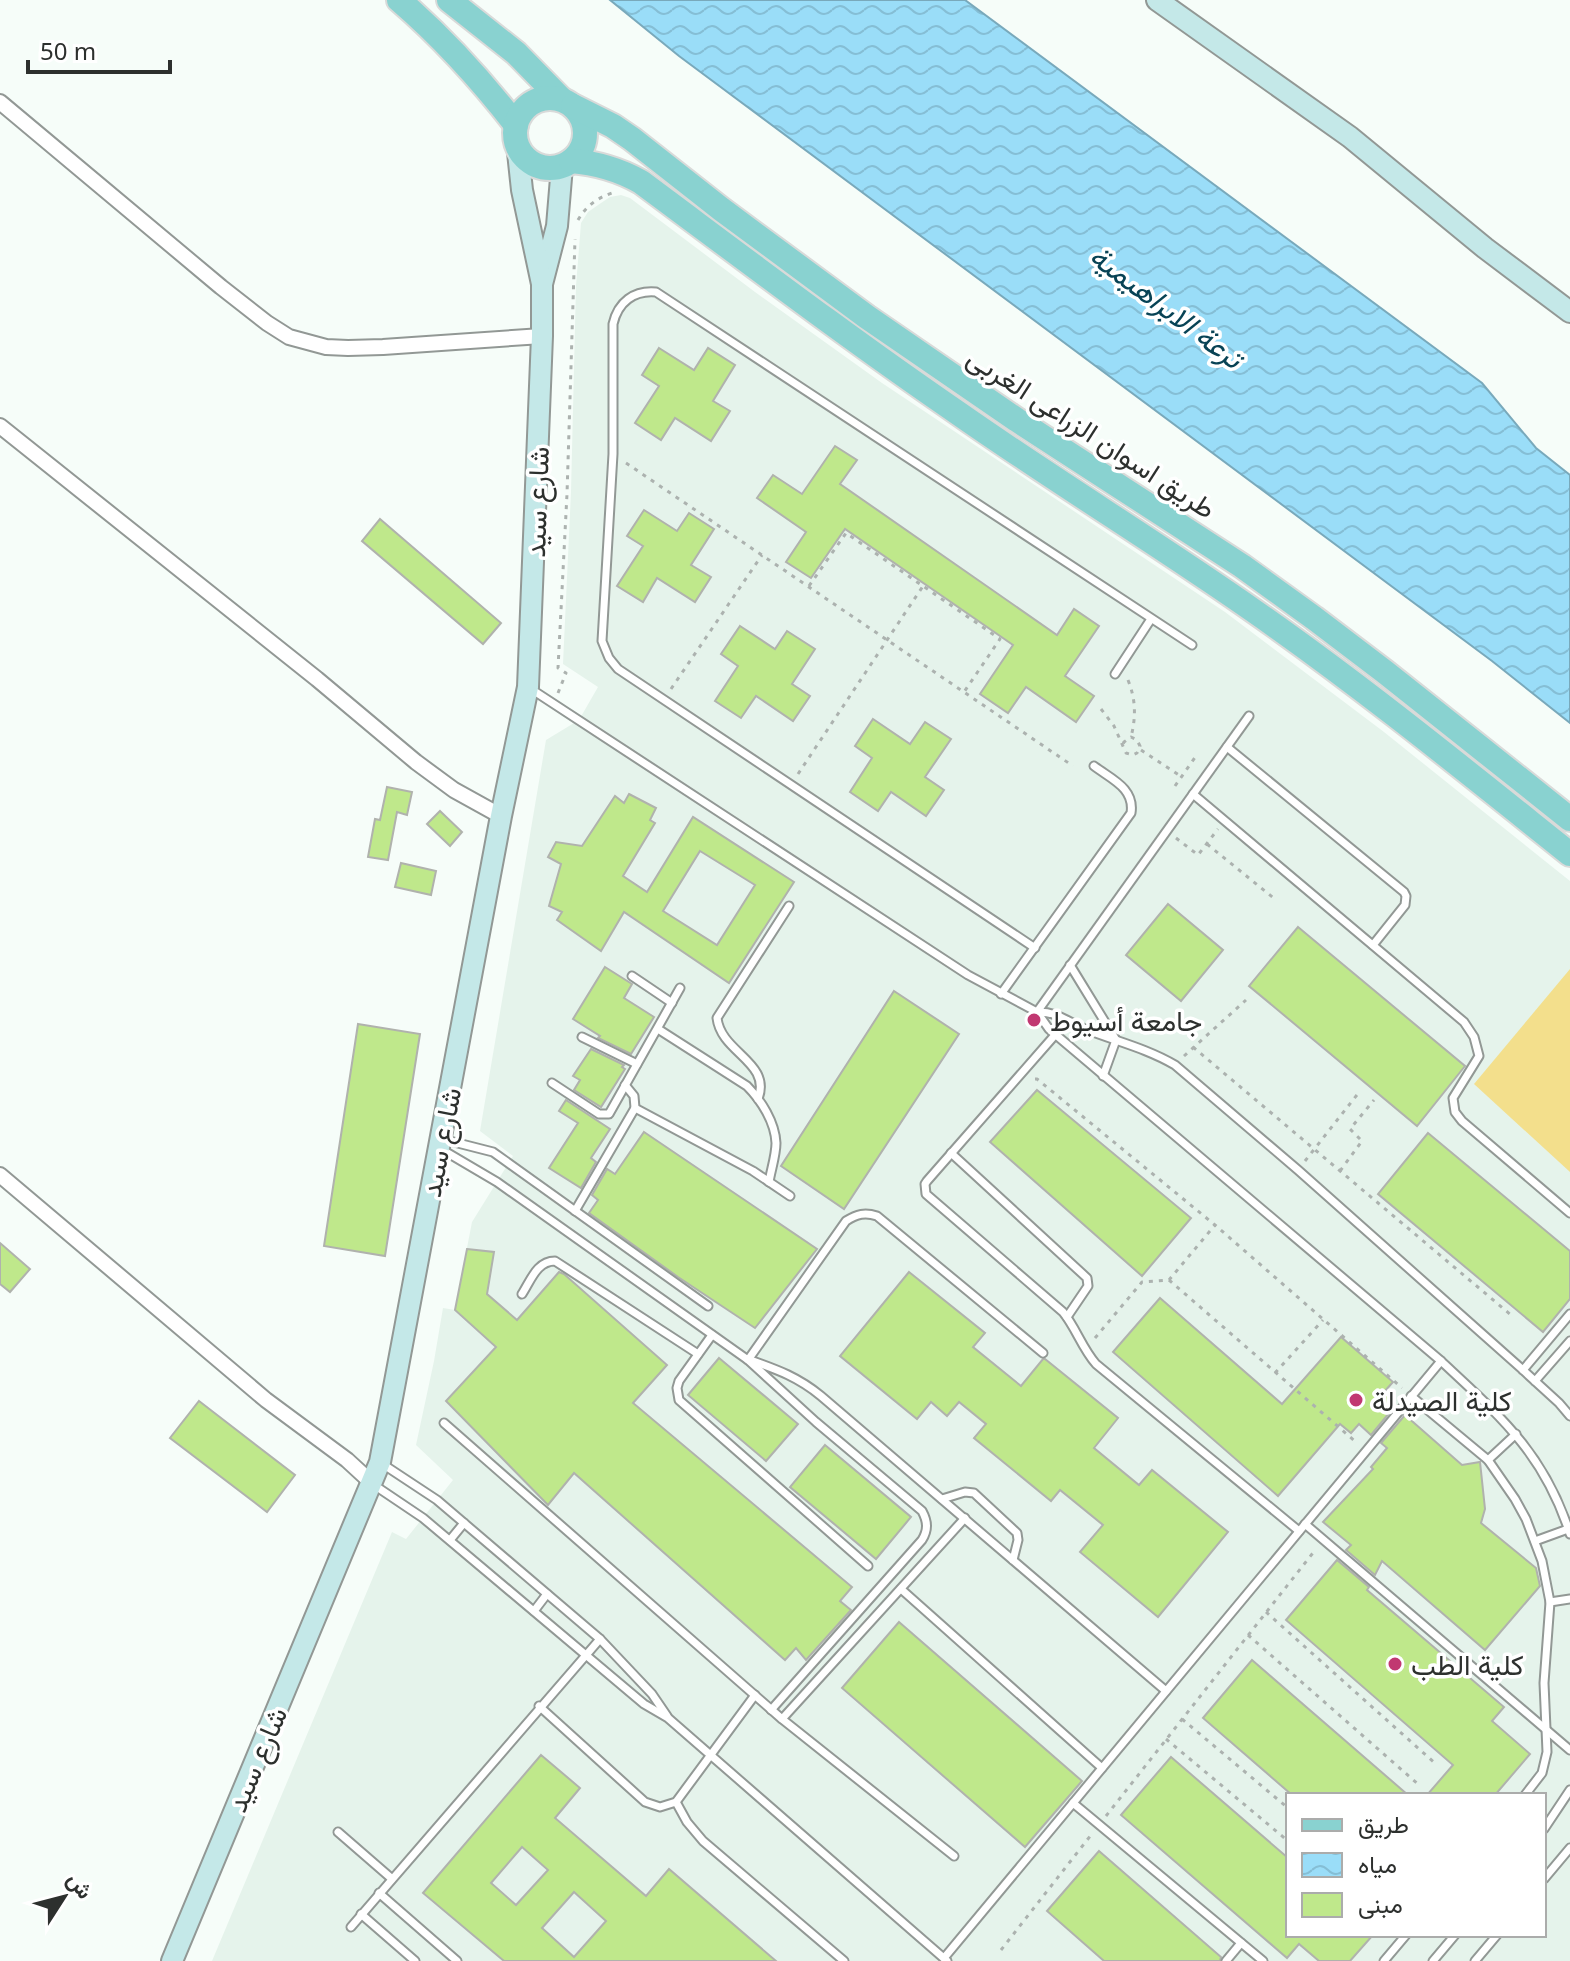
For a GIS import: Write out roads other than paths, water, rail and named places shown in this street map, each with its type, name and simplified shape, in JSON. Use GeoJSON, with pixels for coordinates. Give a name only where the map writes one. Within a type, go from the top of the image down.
{"type":"FeatureCollection","features":[{"type":"Feature","properties":{"kind":"main road"},"geometry":{"type":"LineString","coordinates":[[399,0],[488,90],[516,134],[522,153],[530,161],[551,168],[567,163],[580,152],[585,140],[585,127],[581,115],[567,103],[544,98],[523,110],[516,134]]}},
{"type":"Feature","properties":{"kind":"main road","name":"طريق اسوان الزراعى الغربى"},"geometry":{"type":"LineString","coordinates":[[449,0],[516,53],[567,103],[594,115],[632,139],[794,263],[941,369],[1242,566],[1397,681],[1570,819]]}},
{"type":"Feature","properties":{"kind":"main road"},"geometry":{"type":"LineString","coordinates":[[1157,0],[1350,137],[1485,248],[1570,312]]}},
{"type":"Feature","properties":{"kind":"main road","name":"شارع سيد"},"geometry":{"type":"LineString","coordinates":[[172,1961],[380,1462],[528,687],[542,284],[528,222],[516,134]]}},
{"type":"Feature","properties":{"kind":"main road","name":"طريق اسوان الزراعى الغربى"},"geometry":{"type":"LineString","coordinates":[[567,163],[590,162],[608,166],[641,182],[959,415],[1257,613],[1429,742],[1570,854]]}},
{"type":"Feature","properties":{"kind":"main road","name":"شارع سيد"},"geometry":{"type":"LineString","coordinates":[[542,284],[557,226],[567,163]]}},
{"type":"Feature","properties":{"kind":"street"},"geometry":{"type":"LineString","coordinates":[[0,102],[221,287],[289,337],[326,347],[348,348],[542,336]]}},
{"type":"Feature","properties":{"kind":"street"},"geometry":{"type":"LineString","coordinates":[[0,426],[416,762],[454,790],[501,816]]}},
{"type":"Feature","properties":{"kind":"street"},"geometry":{"type":"LineString","coordinates":[[0,1175],[266,1400],[347,1460],[372,1483]]}},
{"type":"Feature","properties":{"kind":"street"},"geometry":{"type":"LineString","coordinates":[[347,1460],[380,1462]]}},
{"type":"Feature","properties":{"kind":"lane"},"geometry":{"type":"LineString","coordinates":[[1035,948],[613,664],[604,650],[602,641],[613,454],[615,318],[622,304],[629,297],[647,291],[656,292],[1192,645]]}},
{"type":"Feature","properties":{"kind":"lane"},"geometry":{"type":"LineString","coordinates":[[1117,670],[1151,619]]}},
{"type":"Feature","properties":{"kind":"lane"},"geometry":{"type":"LineString","coordinates":[[528,687],[950,964],[1001,994],[1037,1012],[1057,1015],[1175,1065],[1298,1170],[1523,1370],[1570,1416]]}},
{"type":"Feature","properties":{"kind":"lane"},"geometry":{"type":"LineString","coordinates":[[1037,1012],[1249,716]]}},
{"type":"Feature","properties":{"kind":"lane"},"geometry":{"type":"LineString","coordinates":[[1227,747],[1404,892],[1405,905],[1373,945]]}},
{"type":"Feature","properties":{"kind":"lane"},"geometry":{"type":"LineString","coordinates":[[1001,994],[1131,813],[1132,802],[1128,792],[1094,766]]}},
{"type":"Feature","properties":{"kind":"lane"},"geometry":{"type":"LineString","coordinates":[[1193,794],[1464,1022],[1474,1037],[1479,1056],[1453,1098],[1458,1117],[1570,1213]]}},
{"type":"Feature","properties":{"kind":"lane"},"geometry":{"type":"LineString","coordinates":[[758,1099],[760,1076],[724,1040],[717,1018],[789,906]]}},
{"type":"Feature","properties":{"kind":"lane"},"geometry":{"type":"LineString","coordinates":[[1070,965],[1116,1040]]}},
{"type":"Feature","properties":{"kind":"lane"},"geometry":{"type":"LineString","coordinates":[[632,976],[672,1003]]}},
{"type":"Feature","properties":{"kind":"lane"},"geometry":{"type":"LineString","coordinates":[[552,1083],[602,1115],[609,1114],[680,988]]}},
{"type":"Feature","properties":{"kind":"lane"},"geometry":{"type":"LineString","coordinates":[[1037,1012],[1055,1035],[1441,1361],[1493,1409],[1516,1434],[1548,1481],[1569,1531],[1535,1541]]}},
{"type":"Feature","properties":{"kind":"lane"},"geometry":{"type":"LineString","coordinates":[[658,1029],[747,1086],[758,1099],[769,1120],[776,1144],[769,1182]]}},
{"type":"Feature","properties":{"kind":"lane"},"geometry":{"type":"LineString","coordinates":[[1055,1035],[927,1181],[926,1194],[1067,1317],[1096,1364],[1299,1531]]}},
{"type":"Feature","properties":{"kind":"lane"},"geometry":{"type":"LineString","coordinates":[[582,1037],[637,1064]]}},
{"type":"Feature","properties":{"kind":"lane"},"geometry":{"type":"LineString","coordinates":[[1103,1076],[1116,1040]]}},
{"type":"Feature","properties":{"kind":"lane"},"geometry":{"type":"LineString","coordinates":[[575,1211],[635,1108],[634,1096],[625,1085]]}},
{"type":"Feature","properties":{"kind":"lane"},"geometry":{"type":"LineString","coordinates":[[635,1108],[740,1163],[790,1196]]}},
{"type":"Feature","properties":{"kind":"lane"},"geometry":{"type":"LineString","coordinates":[[440,1143],[493,1152],[708,1306]]}},
{"type":"Feature","properties":{"kind":"lane"},"geometry":{"type":"LineString","coordinates":[[440,1143],[748,1360],[922,1511],[927,1523],[922,1540],[771,1710]]}},
{"type":"Feature","properties":{"kind":"lane"},"geometry":{"type":"LineString","coordinates":[[951,1153],[1087,1278],[1088,1286],[1067,1317]]}},
{"type":"Feature","properties":{"kind":"lane"},"geometry":{"type":"LineString","coordinates":[[748,1360],[846,1221],[868,1213],[877,1216],[1043,1353]]}},
{"type":"Feature","properties":{"kind":"lane"},"geometry":{"type":"LineString","coordinates":[[522,1294],[542,1264],[555,1261],[698,1354]]}},
{"type":"Feature","properties":{"kind":"lane"},"geometry":{"type":"LineString","coordinates":[[1523,1370],[1570,1314]]}},
{"type":"Feature","properties":{"kind":"lane"},"geometry":{"type":"LineString","coordinates":[[712,1335],[679,1381],[677,1395],[682,1405],[868,1566]]}},
{"type":"Feature","properties":{"kind":"lane"},"geometry":{"type":"LineString","coordinates":[[1535,1381],[1570,1341]]}},
{"type":"Feature","properties":{"kind":"lane"},"geometry":{"type":"LineString","coordinates":[[748,1360],[803,1381],[1166,1691]]}},
{"type":"Feature","properties":{"kind":"lane"},"geometry":{"type":"LineString","coordinates":[[372,1483],[423,1518],[644,1704],[668,1718],[945,1959],[1441,1361]]}},
{"type":"Feature","properties":{"kind":"lane"},"geometry":{"type":"LineString","coordinates":[[1411,1396],[1488,1460],[1515,1499],[1542,1561],[1550,1602],[1544,1683],[1546,1763],[1527,1793]]}},
{"type":"Feature","properties":{"kind":"lane"},"geometry":{"type":"LineString","coordinates":[[444,1423],[771,1710],[954,1856]]}},
{"type":"Feature","properties":{"kind":"lane"},"geometry":{"type":"LineString","coordinates":[[1488,1460],[1516,1434]]}},
{"type":"Feature","properties":{"kind":"lane"},"geometry":{"type":"LineString","coordinates":[[380,1462],[437,1500],[600,1639],[652,1694],[668,1718]]}},
{"type":"Feature","properties":{"kind":"lane"},"geometry":{"type":"LineString","coordinates":[[942,1499],[965,1492],[974,1493],[1015,1529],[1018,1540],[1013,1560]]}},
{"type":"Feature","properties":{"kind":"lane"},"geometry":{"type":"LineString","coordinates":[[782,1719],[965,1518]]}},
{"type":"Feature","properties":{"kind":"lane"},"geometry":{"type":"LineString","coordinates":[[450,1540],[464,1523]]}},
{"type":"Feature","properties":{"kind":"lane"},"geometry":{"type":"LineString","coordinates":[[1305,1524],[1570,1750]]}},
{"type":"Feature","properties":{"kind":"lane"},"geometry":{"type":"LineString","coordinates":[[901,1589],[1102,1768]]}},
{"type":"Feature","properties":{"kind":"lane"},"geometry":{"type":"LineString","coordinates":[[534,1611],[547,1594]]}},
{"type":"Feature","properties":{"kind":"lane"},"geometry":{"type":"LineString","coordinates":[[1550,1602],[1570,1599]]}},
{"type":"Feature","properties":{"kind":"lane"},"geometry":{"type":"LineString","coordinates":[[351,1927],[600,1639]]}},
{"type":"Feature","properties":{"kind":"lane"},"geometry":{"type":"LineString","coordinates":[[539,1706],[645,1802],[660,1807],[676,1802],[755,1695]]}},
{"type":"Feature","properties":{"kind":"lane"},"geometry":{"type":"LineString","coordinates":[[1546,1827],[1567,1804],[1570,1790]]}},
{"type":"Feature","properties":{"kind":"lane"},"geometry":{"type":"LineString","coordinates":[[676,1802],[703,1841],[844,1961]]}},
{"type":"Feature","properties":{"kind":"lane"},"geometry":{"type":"LineString","coordinates":[[1073,1803],[1263,1961]]}},
{"type":"Feature","properties":{"kind":"lane"},"geometry":{"type":"LineString","coordinates":[[338,1832],[391,1878]]}},
{"type":"Feature","properties":{"kind":"lane"},"geometry":{"type":"LineString","coordinates":[[1546,1877],[1570,1848]]}},
{"type":"Feature","properties":{"kind":"lane"},"geometry":{"type":"LineString","coordinates":[[379,1893],[457,1961]]}},
{"type":"Feature","properties":{"kind":"lane"},"geometry":{"type":"LineString","coordinates":[[361,1914],[415,1961]]}},
{"type":"Feature","properties":{"kind":"lane"},"geometry":{"type":"LineString","coordinates":[[1384,1961],[1404,1937]]}},
{"type":"Feature","properties":{"kind":"lane"},"geometry":{"type":"LineString","coordinates":[[1433,1961],[1453,1937]]}},
{"type":"Feature","properties":{"kind":"lane"},"geometry":{"type":"LineString","coordinates":[[1475,1961],[1495,1937]]}},
{"type":"Feature","properties":{"kind":"lane"},"geometry":{"type":"LineString","coordinates":[[1226,1961],[1241,1943]]}},
{"type":"Feature","properties":{"kind":"water","name":"ترعة الابراهيمية"},"geometry":{"type":"Polygon","coordinates":[[[610,0],[965,0],[1482,383],[1536,448],[1570,475],[1570,723],[1492,661],[679,56],[610,0]]]}},
{"type":"Feature","properties":{"kind":"place","name":"جامعة أسيوط"},"geometry":{"type":"Point","coordinates":[1034,1020]}},
{"type":"Feature","properties":{"kind":"place","name":"كلية الصيدلة"},"geometry":{"type":"Point","coordinates":[1356,1400]}},
{"type":"Feature","properties":{"kind":"place","name":"كلية الطب"},"geometry":{"type":"Point","coordinates":[1395,1664]}}]}
